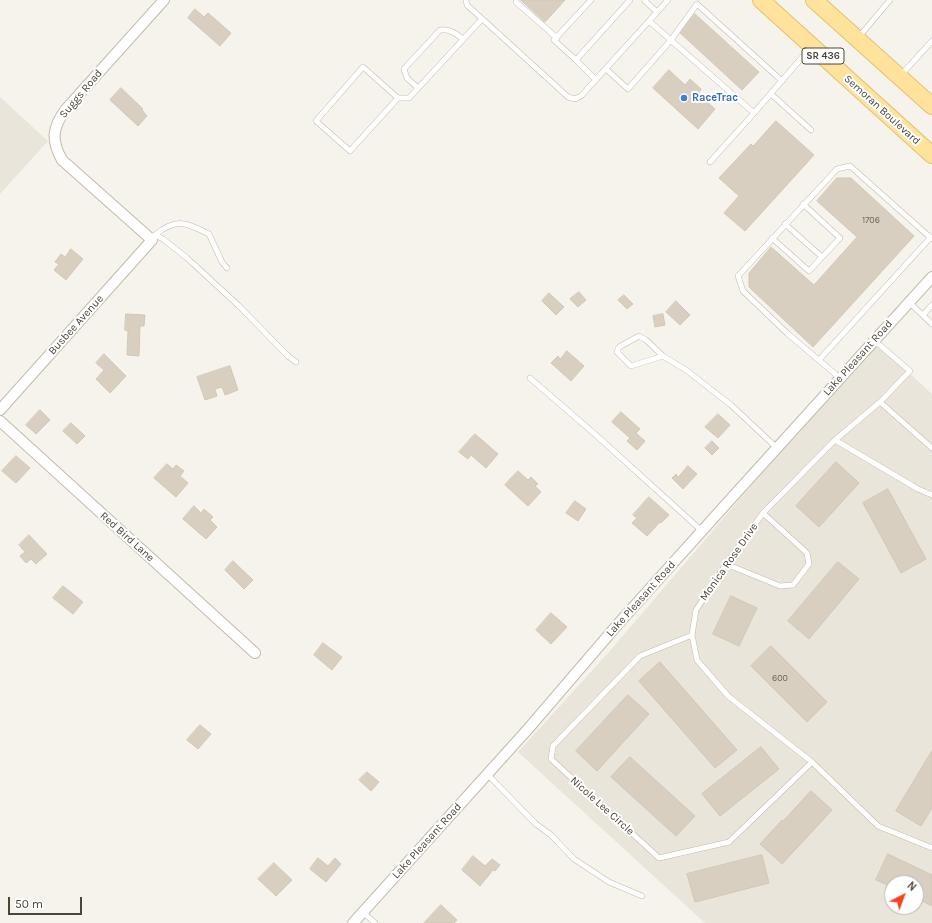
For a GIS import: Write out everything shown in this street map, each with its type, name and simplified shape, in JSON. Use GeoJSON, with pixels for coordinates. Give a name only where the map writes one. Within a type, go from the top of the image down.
{"type":"FeatureCollection","features":[{"type":"Feature","properties":{"kind":"main road","name":"Semoran Boulevard"},"geometry":{"type":"LineString","coordinates":[[761,0],[932,155]]}},
{"type":"Feature","properties":{"kind":"main road","name":"SR 436"},"geometry":{"type":"LineString","coordinates":[[814,0],[932,106]]}},
{"type":"Feature","properties":{"kind":"street","name":"Suggs Road"},"geometry":{"type":"LineString","coordinates":[[152,237],[62,160],[55,147],[55,134],[58,119],[66,109],[164,0]]}},
{"type":"Feature","properties":{"kind":"street","name":"Busbee Avenue"},"geometry":{"type":"LineString","coordinates":[[0,410],[152,237]]}},
{"type":"Feature","properties":{"kind":"street","name":"Lake Pleasant Road"},"geometry":{"type":"LineString","coordinates":[[353,923],[487,774],[702,530],[932,277]]}},
{"type":"Feature","properties":{"kind":"street","name":"Red Bird Lane"},"geometry":{"type":"LineString","coordinates":[[0,421],[255,653]]}},
{"type":"Feature","properties":{"kind":"lane"},"geometry":{"type":"LineString","coordinates":[[466,0],[467,5],[482,19],[568,97],[575,99],[581,96],[668,0]]}},
{"type":"Feature","properties":{"kind":"lane"},"geometry":{"type":"LineString","coordinates":[[591,0],[554,40],[596,80]]}},
{"type":"Feature","properties":{"kind":"lane"},"geometry":{"type":"LineString","coordinates":[[576,60],[630,0]]}},
{"type":"Feature","properties":{"kind":"lane"},"geometry":{"type":"LineString","coordinates":[[644,0],[657,12]]}},
{"type":"Feature","properties":{"kind":"lane"},"geometry":{"type":"LineString","coordinates":[[857,38],[890,0]]}},
{"type":"Feature","properties":{"kind":"lane"},"geometry":{"type":"LineString","coordinates":[[516,2],[557,38]]}},
{"type":"Feature","properties":{"kind":"lane"},"geometry":{"type":"LineString","coordinates":[[606,69],[628,89],[671,40],[697,4],[782,81]]}},
{"type":"Feature","properties":{"kind":"lane"},"geometry":{"type":"LineString","coordinates":[[398,98],[350,151],[316,121],[363,67],[398,98],[409,98],[482,19]]}},
{"type":"Feature","properties":{"kind":"lane"},"geometry":{"type":"LineString","coordinates":[[649,21],[754,113]]}},
{"type":"Feature","properties":{"kind":"lane"},"geometry":{"type":"LineString","coordinates":[[418,88],[407,78],[404,69],[414,58],[440,30],[447,29],[463,39]]}},
{"type":"Feature","properties":{"kind":"lane"},"geometry":{"type":"LineString","coordinates":[[899,77],[932,41]]}},
{"type":"Feature","properties":{"kind":"lane"},"geometry":{"type":"LineString","coordinates":[[710,162],[812,46]]}},
{"type":"Feature","properties":{"kind":"lane"},"geometry":{"type":"LineString","coordinates":[[771,94],[811,130]]}},
{"type":"Feature","properties":{"kind":"lane"},"geometry":{"type":"LineString","coordinates":[[819,360],[931,238],[850,166],[837,169],[738,276],[743,291],[788,334],[840,378]]}},
{"type":"Feature","properties":{"kind":"lane"},"geometry":{"type":"LineString","coordinates":[[772,238],[809,271],[840,238],[804,204]]}},
{"type":"Feature","properties":{"kind":"lane"},"geometry":{"type":"LineString","coordinates":[[152,237],[164,228],[176,223],[185,223],[210,234],[222,262],[227,268]]}},
{"type":"Feature","properties":{"kind":"lane"},"geometry":{"type":"LineString","coordinates":[[785,224],[822,257]]}},
{"type":"Feature","properties":{"kind":"lane"},"geometry":{"type":"LineString","coordinates":[[152,237],[163,239],[187,258],[238,305],[288,356],[296,362]]}},
{"type":"Feature","properties":{"kind":"lane"},"geometry":{"type":"LineString","coordinates":[[909,302],[932,324]]}},
{"type":"Feature","properties":{"kind":"lane"},"geometry":{"type":"LineString","coordinates":[[923,315],[932,305]]}},
{"type":"Feature","properties":{"kind":"lane"},"geometry":{"type":"LineString","coordinates":[[663,356],[631,366],[617,352],[619,347],[639,336],[646,340],[663,356],[686,370],[731,405],[777,448]]}},
{"type":"Feature","properties":{"kind":"lane","name":"Monica Rose Drive"},"geometry":{"type":"LineString","coordinates":[[875,341],[910,371],[880,402],[835,440],[763,513],[726,564],[696,610],[692,634],[696,660],[728,696],[812,762],[878,826],[932,848]]}},
{"type":"Feature","properties":{"kind":"lane"},"geometry":{"type":"LineString","coordinates":[[530,378],[702,530]]}},
{"type":"Feature","properties":{"kind":"lane"},"geometry":{"type":"LineString","coordinates":[[880,402],[932,448]]}},
{"type":"Feature","properties":{"kind":"lane"},"geometry":{"type":"LineString","coordinates":[[835,440],[918,489],[932,495]]}},
{"type":"Feature","properties":{"kind":"lane"},"geometry":{"type":"LineString","coordinates":[[726,564],[780,586],[793,585],[809,564],[807,553],[763,513]]}},
{"type":"Feature","properties":{"kind":"lane","name":"Nicole Lee Circle"},"geometry":{"type":"LineString","coordinates":[[692,634],[640,656],[553,746],[551,759],[659,858],[729,842],[812,762]]}},
{"type":"Feature","properties":{"kind":"lane"},"geometry":{"type":"LineString","coordinates":[[487,774],[536,824],[551,835],[574,859],[609,882],[642,896]]}},
{"type":"Feature","properties":{"kind":"lane"},"geometry":{"type":"LineString","coordinates":[[364,912],[375,923]]}},
{"type":"Feature","properties":{"kind":"shaded area"},"geometry":{"type":"Polygon","coordinates":[[[0,97],[48,141],[0,194],[0,97]]]}},
{"type":"Feature","properties":{"kind":"shaded area"},"geometry":{"type":"Polygon","coordinates":[[[875,341],[932,394],[932,923],[705,923],[518,752],[609,652],[875,341]]]}},
{"type":"Feature","properties":{"kind":"building"},"geometry":{"type":"Polygon","coordinates":[[[521,0],[565,0],[545,22],[521,0]]]}},
{"type":"Feature","properties":{"kind":"building"},"geometry":{"type":"Polygon","coordinates":[[[195,9],[204,17],[208,13],[231,33],[220,46],[188,18],[195,9]]]}},
{"type":"Feature","properties":{"kind":"building"},"geometry":{"type":"Polygon","coordinates":[[[695,14],[759,72],[742,90],[678,31],[695,14]]]}},
{"type":"Feature","properties":{"kind":"building"},"geometry":{"type":"Polygon","coordinates":[[[669,70],[685,85],[690,79],[701,89],[698,94],[715,109],[698,129],[653,88],[669,70]]]}},
{"type":"Feature","properties":{"kind":"building"},"geometry":{"type":"Polygon","coordinates":[[[121,88],[143,109],[142,110],[147,116],[138,126],[110,100],[121,88]]]}},
{"type":"Feature","properties":{"kind":"building"},"geometry":{"type":"Polygon","coordinates":[[[776,121],[814,155],[745,231],[724,213],[739,196],[719,178],[751,144],[753,146],[776,121]]]}},
{"type":"Feature","properties":{"kind":"building"},"geometry":{"type":"Polygon","coordinates":[[[837,178],[851,178],[914,236],[813,347],[749,287],[749,273],[771,247],[814,285],[857,237],[817,201],[837,178]]]}},
{"type":"Feature","properties":{"kind":"building"},"geometry":{"type":"Polygon","coordinates":[[[71,249],[83,259],[66,280],[54,270],[59,264],[55,262],[61,254],[65,257],[71,249]]]}},
{"type":"Feature","properties":{"kind":"building"},"geometry":{"type":"Polygon","coordinates":[[[579,292],[586,300],[578,307],[570,299],[579,292]]]}},
{"type":"Feature","properties":{"kind":"building"},"geometry":{"type":"Polygon","coordinates":[[[549,293],[564,307],[556,315],[542,301],[549,293]]]}},
{"type":"Feature","properties":{"kind":"building"},"geometry":{"type":"Polygon","coordinates":[[[624,295],[633,304],[627,309],[618,300],[624,295]]]}},
{"type":"Feature","properties":{"kind":"building"},"geometry":{"type":"Polygon","coordinates":[[[676,301],[690,315],[680,325],[666,312],[676,301]]]}},
{"type":"Feature","properties":{"kind":"building"},"geometry":{"type":"Polygon","coordinates":[[[126,314],[145,315],[144,326],[140,326],[139,356],[127,355],[128,331],[125,330],[126,314]]]}},
{"type":"Feature","properties":{"kind":"building"},"geometry":{"type":"Polygon","coordinates":[[[663,314],[665,325],[655,327],[653,316],[663,314]]]}},
{"type":"Feature","properties":{"kind":"building"},"geometry":{"type":"Polygon","coordinates":[[[567,351],[584,366],[571,381],[551,363],[558,356],[560,359],[567,351]]]}},
{"type":"Feature","properties":{"kind":"building"},"geometry":{"type":"Polygon","coordinates":[[[104,354],[126,376],[110,393],[96,379],[104,370],[96,363],[104,354]]]}},
{"type":"Feature","properties":{"kind":"building"},"geometry":{"type":"Polygon","coordinates":[[[230,366],[238,390],[225,395],[222,387],[215,389],[217,396],[205,400],[197,377],[230,366]]]}},
{"type":"Feature","properties":{"kind":"building"},"geometry":{"type":"Polygon","coordinates":[[[40,410],[50,420],[36,434],[26,425],[40,410]]]}},
{"type":"Feature","properties":{"kind":"building"},"geometry":{"type":"Polygon","coordinates":[[[621,412],[640,429],[636,433],[645,441],[637,450],[627,441],[630,438],[612,422],[621,412]]]}},
{"type":"Feature","properties":{"kind":"building"},"geometry":{"type":"Polygon","coordinates":[[[718,414],[730,425],[718,438],[705,427],[718,414]]]}},
{"type":"Feature","properties":{"kind":"building"},"geometry":{"type":"Polygon","coordinates":[[[71,423],[85,436],[77,444],[63,431],[71,423]]]}},
{"type":"Feature","properties":{"kind":"building"},"geometry":{"type":"Polygon","coordinates":[[[475,434],[498,454],[486,468],[471,455],[468,459],[459,452],[475,434]]]}},
{"type":"Feature","properties":{"kind":"building"},"geometry":{"type":"Polygon","coordinates":[[[712,441],[719,448],[712,455],[705,448],[712,441]]]}},
{"type":"Feature","properties":{"kind":"building"},"geometry":{"type":"Polygon","coordinates":[[[16,456],[30,468],[16,483],[2,471],[16,456]]]}},
{"type":"Feature","properties":{"kind":"building"},"geometry":{"type":"Polygon","coordinates":[[[836,462],[859,483],[819,527],[796,506],[836,462]]]}},
{"type":"Feature","properties":{"kind":"building"},"geometry":{"type":"Polygon","coordinates":[[[167,464],[173,469],[176,465],[184,471],[180,476],[188,483],[176,497],[154,478],[167,464]]]}},
{"type":"Feature","properties":{"kind":"building"},"geometry":{"type":"Polygon","coordinates":[[[688,466],[697,474],[683,489],[672,478],[676,474],[678,477],[688,466]]]}},
{"type":"Feature","properties":{"kind":"building"},"geometry":{"type":"Polygon","coordinates":[[[518,471],[528,480],[531,477],[538,484],[535,486],[541,492],[528,506],[505,485],[518,471]]]}},
{"type":"Feature","properties":{"kind":"building"},"geometry":{"type":"Polygon","coordinates":[[[888,489],[926,559],[901,573],[863,503],[888,489]]]}},
{"type":"Feature","properties":{"kind":"building"},"geometry":{"type":"Polygon","coordinates":[[[649,497],[669,515],[647,536],[632,523],[637,518],[633,515],[649,497]]]}},
{"type":"Feature","properties":{"kind":"building"},"geometry":{"type":"Polygon","coordinates":[[[575,501],[586,509],[578,521],[566,513],[575,501]]]}},
{"type":"Feature","properties":{"kind":"building"},"geometry":{"type":"Polygon","coordinates":[[[194,506],[201,513],[204,509],[213,517],[210,520],[217,527],[206,539],[183,519],[194,506]]]}},
{"type":"Feature","properties":{"kind":"building"},"geometry":{"type":"Polygon","coordinates":[[[29,535],[47,554],[36,564],[31,559],[26,563],[20,556],[25,552],[19,545],[29,535]]]}},
{"type":"Feature","properties":{"kind":"building"},"geometry":{"type":"Polygon","coordinates":[[[233,561],[253,580],[244,589],[225,570],[233,561]]]}},
{"type":"Feature","properties":{"kind":"building"},"geometry":{"type":"Polygon","coordinates":[[[838,562],[859,579],[809,639],[788,621],[838,562]]]}},
{"type":"Feature","properties":{"kind":"building"},"geometry":{"type":"Polygon","coordinates":[[[63,586],[83,602],[73,614],[53,598],[63,586]]]}},
{"type":"Feature","properties":{"kind":"building"},"geometry":{"type":"Polygon","coordinates":[[[731,596],[757,608],[739,646],[713,634],[731,596]]]}},
{"type":"Feature","properties":{"kind":"building"},"geometry":{"type":"Polygon","coordinates":[[[551,613],[567,627],[551,644],[536,630],[551,613]]]}},
{"type":"Feature","properties":{"kind":"building"},"geometry":{"type":"Polygon","coordinates":[[[323,643],[342,657],[332,670],[314,655],[323,643]]]}},
{"type":"Feature","properties":{"kind":"building"},"geometry":{"type":"Polygon","coordinates":[[[771,646],[827,702],[807,722],[751,666],[771,646]]]}},
{"type":"Feature","properties":{"kind":"building"},"geometry":{"type":"Polygon","coordinates":[[[660,662],[737,750],[715,768],[639,681],[660,662]]]}},
{"type":"Feature","properties":{"kind":"building"},"geometry":{"type":"Polygon","coordinates":[[[628,695],[649,714],[597,771],[576,751],[628,695]]]}},
{"type":"Feature","properties":{"kind":"building"},"geometry":{"type":"Polygon","coordinates":[[[200,725],[211,734],[198,749],[187,740],[200,725]]]}},
{"type":"Feature","properties":{"kind":"building"},"geometry":{"type":"Polygon","coordinates":[[[761,747],[779,769],[720,816],[702,794],[761,747]]]}},
{"type":"Feature","properties":{"kind":"building"},"geometry":{"type":"Polygon","coordinates":[[[932,751],[932,808],[921,826],[896,811],[932,751]]]}},
{"type":"Feature","properties":{"kind":"building"},"geometry":{"type":"Polygon","coordinates":[[[630,757],[695,816],[676,836],[611,777],[630,757]]]}},
{"type":"Feature","properties":{"kind":"building"},"geometry":{"type":"Polygon","coordinates":[[[367,772],[379,782],[371,791],[359,780],[367,772]]]}},
{"type":"Feature","properties":{"kind":"building"},"geometry":{"type":"Polygon","coordinates":[[[811,791],[832,810],[782,864],[760,844],[811,791]]]}},
{"type":"Feature","properties":{"kind":"building"},"geometry":{"type":"Polygon","coordinates":[[[888,854],[932,875],[932,906],[924,902],[924,875],[884,875],[884,884],[876,880],[888,854]]]}},
{"type":"Feature","properties":{"kind":"building"},"geometry":{"type":"Polygon","coordinates":[[[762,855],[769,883],[695,902],[687,874],[762,855]]]}},
{"type":"Feature","properties":{"kind":"building"},"geometry":{"type":"Polygon","coordinates":[[[473,856],[485,866],[492,859],[500,865],[495,871],[493,870],[480,886],[462,870],[473,856]]]}},
{"type":"Feature","properties":{"kind":"building"},"geometry":{"type":"Polygon","coordinates":[[[318,858],[328,866],[335,858],[341,864],[326,882],[310,869],[318,858]]]}},
{"type":"Feature","properties":{"kind":"building"},"geometry":{"type":"Polygon","coordinates":[[[274,863],[292,880],[276,896],[258,879],[274,863]]]}},
{"type":"Feature","properties":{"kind":"building"},"geometry":{"type":"Polygon","coordinates":[[[441,905],[457,920],[454,923],[424,923],[441,905]]]}},
{"type":"Feature","properties":{"kind":"place","name":"RaceTrac"},"geometry":{"type":"Point","coordinates":[684,98]}}]}
